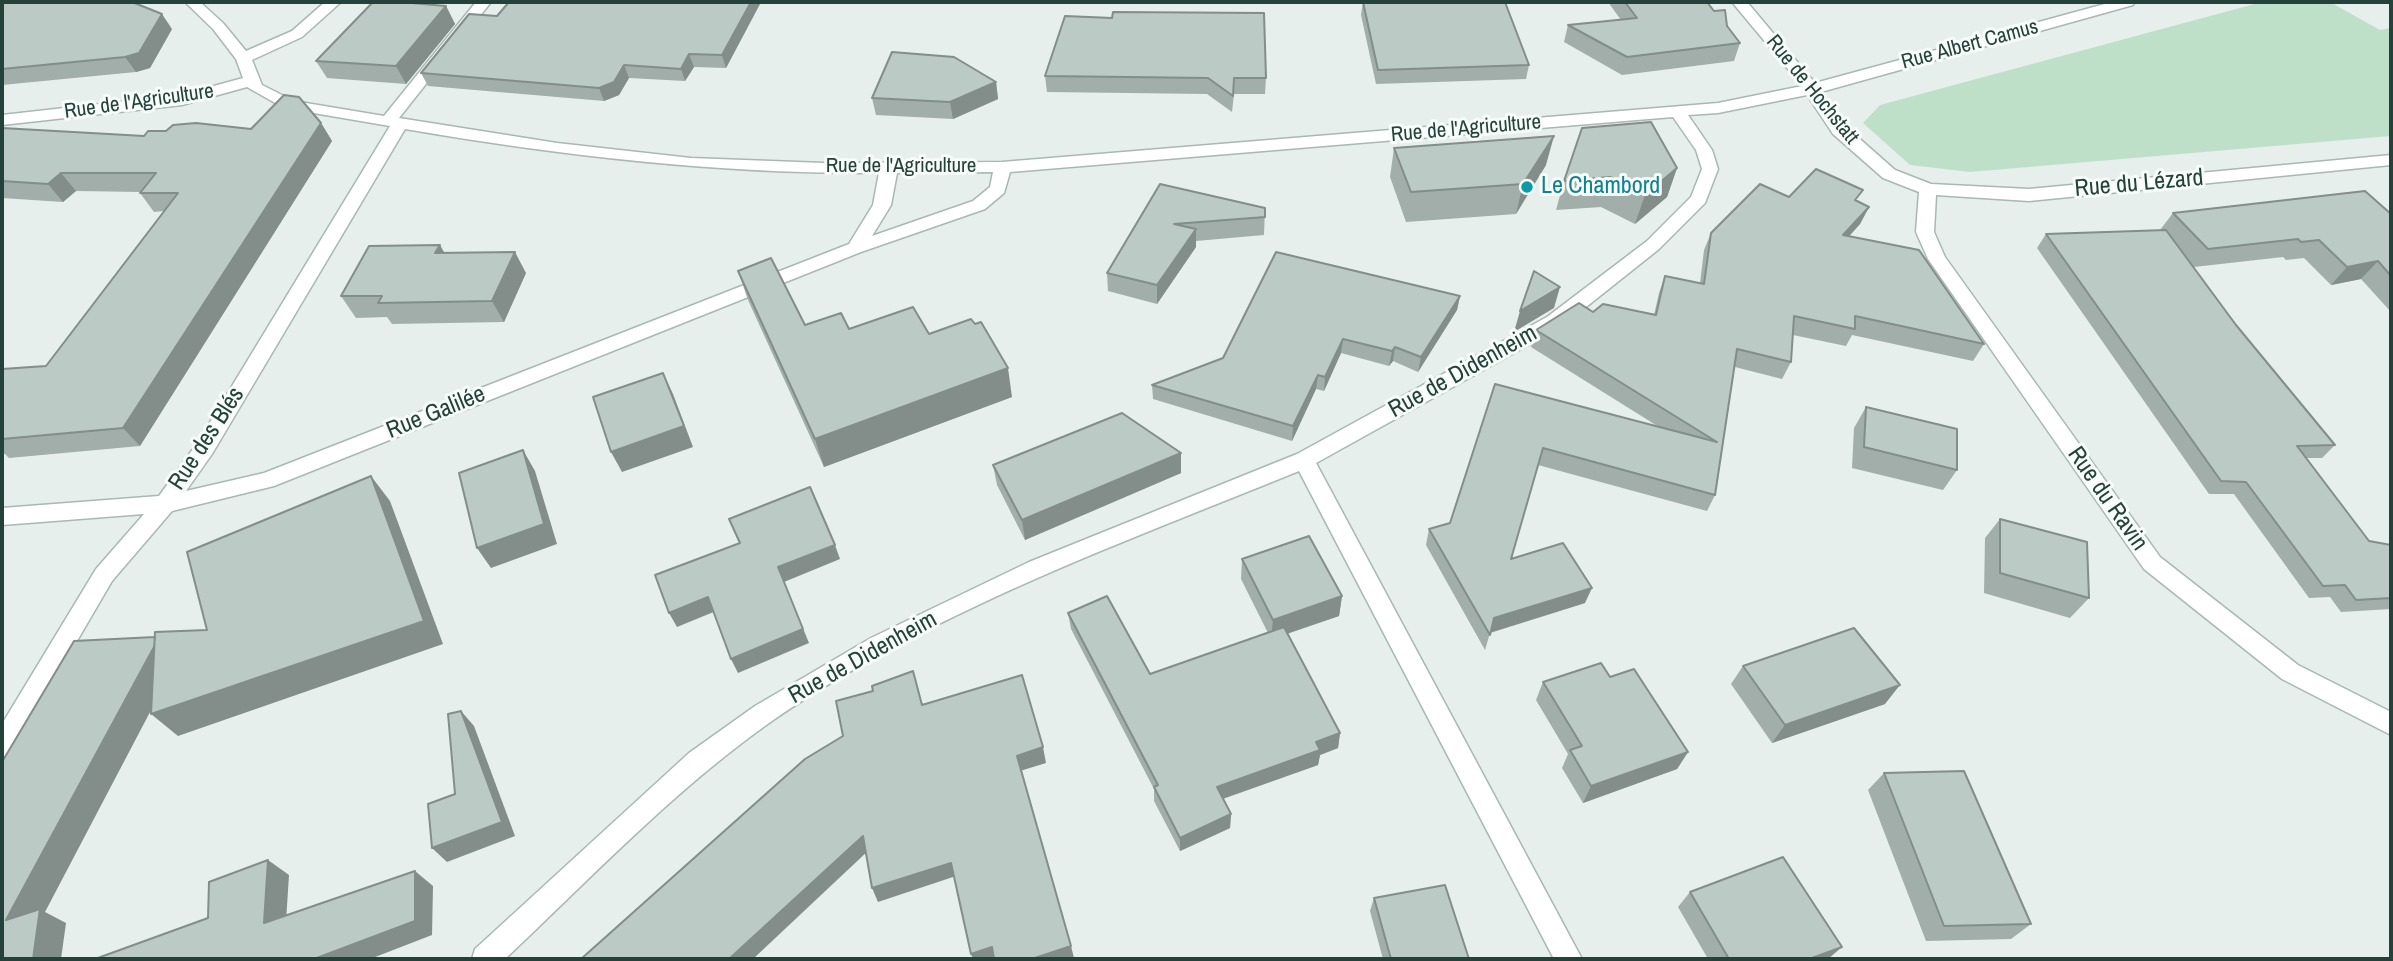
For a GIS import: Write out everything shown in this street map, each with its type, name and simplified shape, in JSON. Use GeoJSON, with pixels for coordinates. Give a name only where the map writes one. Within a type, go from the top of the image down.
{"type":"FeatureCollection","features":[{"type":"Feature","properties":{"kind":"street"},"geometry":{"type":"LineString","coordinates":[[192,2],[218,26],[243,58],[251,81]]}},
{"type":"Feature","properties":{"kind":"street"},"geometry":{"type":"LineString","coordinates":[[243,58],[297,34],[334,2]]}},
{"type":"Feature","properties":{"kind":"street","name":"Rue des Blés"},"geometry":{"type":"LineString","coordinates":[[2,746],[104,575],[165,504],[205,449],[394,122],[484,2]]}},
{"type":"Feature","properties":{"kind":"street","name":"Rue de Hochstatt"},"geometry":{"type":"LineString","coordinates":[[1739,2],[1812,89],[1839,130],[1889,174]]}},
{"type":"Feature","properties":{"kind":"street","name":"Rue Albert Camus"},"geometry":{"type":"LineString","coordinates":[[1812,89],[2128,2]]}},
{"type":"Feature","properties":{"kind":"street","name":"Rue de l'Agriculture"},"geometry":{"type":"LineString","coordinates":[[2,120],[182,100],[251,81],[263,94],[290,105],[648,159],[889,168],[1002,167],[1678,112],[1718,108],[1812,89]]}},
{"type":"Feature","properties":{"kind":"street","name":"Rue de Didenheim"},"geometry":{"type":"LineString","coordinates":[[485,959],[698,761],[763,714],[879,645],[1037,568],[1304,460],[1554,322],[1653,245],[1699,199],[1710,169],[1704,150],[1678,112]]}},
{"type":"Feature","properties":{"kind":"street","name":"Rue du Lézard"},"geometry":{"type":"LineString","coordinates":[[1889,174],[1928,189],[1975,194],[2029,195],[2391,160]]}},
{"type":"Feature","properties":{"kind":"street","name":"Rue Galilée"},"geometry":{"type":"LineString","coordinates":[[2,516],[165,504],[267,480],[855,248],[979,205],[998,190],[1002,167]]}},
{"type":"Feature","properties":{"kind":"street"},"geometry":{"type":"LineString","coordinates":[[855,248],[882,205],[889,168]]}},
{"type":"Feature","properties":{"kind":"street","name":"Rue du Ravin"},"geometry":{"type":"LineString","coordinates":[[1928,189],[1925,232],[1937,259],[2152,563],[2290,671],[2391,724]]}},
{"type":"Feature","properties":{"kind":"street"},"geometry":{"type":"LineString","coordinates":[[1304,460],[1569,959]]}},
{"type":"Feature","properties":{"kind":"green space"},"geometry":{"type":"Polygon","coordinates":[[[2262,2],[2330,2],[2380,30],[2391,28],[2391,136],[1970,172],[1910,165],[1863,123],[1880,105],[2262,2]]]}},
{"type":"Feature","properties":{"kind":"building"},"geometry":{"type":"Polygon","coordinates":[[[2,2],[132,2],[162,14],[139,53],[125,57],[2,69],[2,2]]]}},
{"type":"Feature","properties":{"kind":"building"},"geometry":{"type":"Polygon","coordinates":[[[373,2],[446,6],[396,66],[316,61],[373,2]]]}},
{"type":"Feature","properties":{"kind":"building"},"geometry":{"type":"Polygon","coordinates":[[[509,2],[751,2],[722,55],[689,54],[681,69],[624,65],[614,82],[599,88],[421,73],[469,14],[497,16],[509,2]]]}},
{"type":"Feature","properties":{"kind":"building"},"geometry":{"type":"Polygon","coordinates":[[[1363,2],[1505,2],[1529,65],[1378,70],[1363,2]]]}},
{"type":"Feature","properties":{"kind":"building"},"geometry":{"type":"Polygon","coordinates":[[[1625,2],[1707,2],[1714,11],[1725,10],[1727,26],[1740,43],[1627,57],[1568,25],[1637,18],[1625,2]]]}},
{"type":"Feature","properties":{"kind":"building"},"geometry":{"type":"Polygon","coordinates":[[[1113,12],[1264,13],[1266,78],[1234,78],[1233,96],[1208,78],[1045,76],[1065,16],[1112,18],[1113,12]]]}},
{"type":"Feature","properties":{"kind":"building"},"geometry":{"type":"Polygon","coordinates":[[[892,52],[954,57],[996,82],[950,102],[872,98],[892,52]]]}},
{"type":"Feature","properties":{"kind":"building"},"geometry":{"type":"Polygon","coordinates":[[[284,95],[299,97],[321,123],[123,428],[2,439],[2,369],[46,366],[178,193],[140,193],[156,173],[61,173],[48,184],[2,181],[2,128],[144,136],[148,131],[166,131],[173,125],[196,123],[251,129],[284,95]]]}},
{"type":"Feature","properties":{"kind":"building"},"geometry":{"type":"Polygon","coordinates":[[[1651,122],[1677,168],[1645,195],[1610,177],[1564,181],[1582,128],[1651,122]]]}},
{"type":"Feature","properties":{"kind":"building"},"geometry":{"type":"Polygon","coordinates":[[[1554,136],[1523,184],[1411,192],[1394,148],[1554,136]]]}},
{"type":"Feature","properties":{"kind":"building"},"geometry":{"type":"Polygon","coordinates":[[[1816,169],[1863,190],[1855,200],[1869,207],[1843,235],[1919,250],[1984,344],[1855,316],[1855,329],[1794,316],[1791,362],[1737,349],[1715,495],[1543,448],[1511,559],[1563,543],[1592,588],[1494,618],[1490,635],[1429,529],[1450,523],[1495,384],[1717,442],[1536,330],[1579,303],[1593,312],[1603,304],[1656,315],[1665,276],[1704,284],[1711,233],[1760,184],[1789,197],[1816,169]]]}},
{"type":"Feature","properties":{"kind":"building"},"geometry":{"type":"Polygon","coordinates":[[[1160,184],[1265,208],[1265,217],[1174,224],[1196,229],[1157,285],[1107,273],[1160,184]]]}},
{"type":"Feature","properties":{"kind":"building"},"geometry":{"type":"Polygon","coordinates":[[[2365,191],[2391,214],[2391,276],[2378,261],[2347,267],[2319,240],[2301,242],[2298,239],[2208,249],[2173,213],[2365,191]]]}},
{"type":"Feature","properties":{"kind":"building"},"geometry":{"type":"Polygon","coordinates":[[[2166,230],[2236,325],[2335,445],[2297,446],[2369,541],[2391,545],[2391,598],[2356,600],[2345,585],[2323,586],[2246,482],[2221,481],[2046,234],[2166,230]]]}},
{"type":"Feature","properties":{"kind":"building"},"geometry":{"type":"Polygon","coordinates":[[[440,245],[435,253],[515,252],[492,301],[378,303],[382,296],[341,296],[369,246],[440,245]]]}},
{"type":"Feature","properties":{"kind":"building"},"geometry":{"type":"Polygon","coordinates":[[[1276,252],[1460,296],[1421,357],[1395,347],[1392,351],[1343,339],[1325,377],[1318,375],[1293,426],[1152,385],[1223,358],[1276,252]]]}},
{"type":"Feature","properties":{"kind":"building"},"geometry":{"type":"Polygon","coordinates":[[[771,258],[805,325],[841,313],[849,329],[913,307],[929,334],[971,319],[975,324],[981,322],[1008,368],[815,439],[738,271],[771,258]]]}},
{"type":"Feature","properties":{"kind":"building"},"geometry":{"type":"Polygon","coordinates":[[[1534,271],[1560,287],[1520,311],[1534,271]]]}},
{"type":"Feature","properties":{"kind":"building"},"geometry":{"type":"Polygon","coordinates":[[[663,373],[684,426],[611,452],[593,397],[663,373]]]}},
{"type":"Feature","properties":{"kind":"building"},"geometry":{"type":"Polygon","coordinates":[[[1866,407],[1957,429],[1957,470],[1864,447],[1866,407]]]}},
{"type":"Feature","properties":{"kind":"building"},"geometry":{"type":"Polygon","coordinates":[[[1122,413],[1181,453],[1022,520],[993,465],[1122,413]]]}},
{"type":"Feature","properties":{"kind":"building"},"geometry":{"type":"Polygon","coordinates":[[[523,450],[544,524],[477,548],[459,473],[523,450]]]}},
{"type":"Feature","properties":{"kind":"building"},"geometry":{"type":"Polygon","coordinates":[[[371,476],[424,621],[151,714],[155,632],[207,630],[187,552],[371,476]]]}},
{"type":"Feature","properties":{"kind":"building"},"geometry":{"type":"Polygon","coordinates":[[[810,487],[835,545],[778,567],[803,629],[731,659],[708,597],[669,613],[655,575],[740,543],[729,519],[810,487]]]}},
{"type":"Feature","properties":{"kind":"building"},"geometry":{"type":"Polygon","coordinates":[[[2000,519],[2087,542],[2089,598],[2000,573],[2000,519]]]}},
{"type":"Feature","properties":{"kind":"building"},"geometry":{"type":"Polygon","coordinates":[[[1309,536],[1342,596],[1273,620],[1242,559],[1309,536]]]}},
{"type":"Feature","properties":{"kind":"building"},"geometry":{"type":"Polygon","coordinates":[[[1107,596],[1150,674],[1284,627],[1340,733],[1316,742],[1320,750],[1217,787],[1231,814],[1180,838],[1154,787],[1158,785],[1068,613],[1107,596]]]}},
{"type":"Feature","properties":{"kind":"building"},"geometry":{"type":"Polygon","coordinates":[[[1854,628],[1900,685],[1785,725],[1743,666],[1854,628]]]}},
{"type":"Feature","properties":{"kind":"building"},"geometry":{"type":"Polygon","coordinates":[[[155,637],[154,647],[6,920],[40,909],[33,959],[2,959],[2,762],[74,641],[155,637]]]}},
{"type":"Feature","properties":{"kind":"building"},"geometry":{"type":"Polygon","coordinates":[[[1601,663],[1610,677],[1634,669],[1688,752],[1591,786],[1570,750],[1582,746],[1543,682],[1601,663]]]}},
{"type":"Feature","properties":{"kind":"building"},"geometry":{"type":"Polygon","coordinates":[[[913,671],[922,705],[1022,675],[1043,747],[1017,756],[1071,946],[1032,959],[994,959],[992,947],[971,954],[951,863],[872,888],[863,836],[729,959],[581,959],[805,759],[843,736],[836,701],[873,691],[872,686],[913,671]]]}},
{"type":"Feature","properties":{"kind":"building"},"geometry":{"type":"Polygon","coordinates":[[[461,711],[502,822],[432,848],[428,804],[455,794],[448,714],[461,711]]]}},
{"type":"Feature","properties":{"kind":"building"},"geometry":{"type":"Polygon","coordinates":[[[1964,771],[2031,924],[1944,926],[1884,773],[1964,771]]]}},
{"type":"Feature","properties":{"kind":"building"},"geometry":{"type":"Polygon","coordinates":[[[1783,857],[1842,947],[1813,959],[1729,959],[1690,892],[1783,857]]]}},
{"type":"Feature","properties":{"kind":"building"},"geometry":{"type":"Polygon","coordinates":[[[268,860],[264,923],[415,871],[415,921],[314,959],[95,959],[208,918],[209,882],[268,860]]]}},
{"type":"Feature","properties":{"kind":"building"},"geometry":{"type":"Polygon","coordinates":[[[1445,885],[1469,959],[1391,959],[1374,898],[1445,885]]]}},
{"type":"Feature","properties":{"kind":"place","name":"Le Chambord"},"geometry":{"type":"Point","coordinates":[1527,187]}}]}
